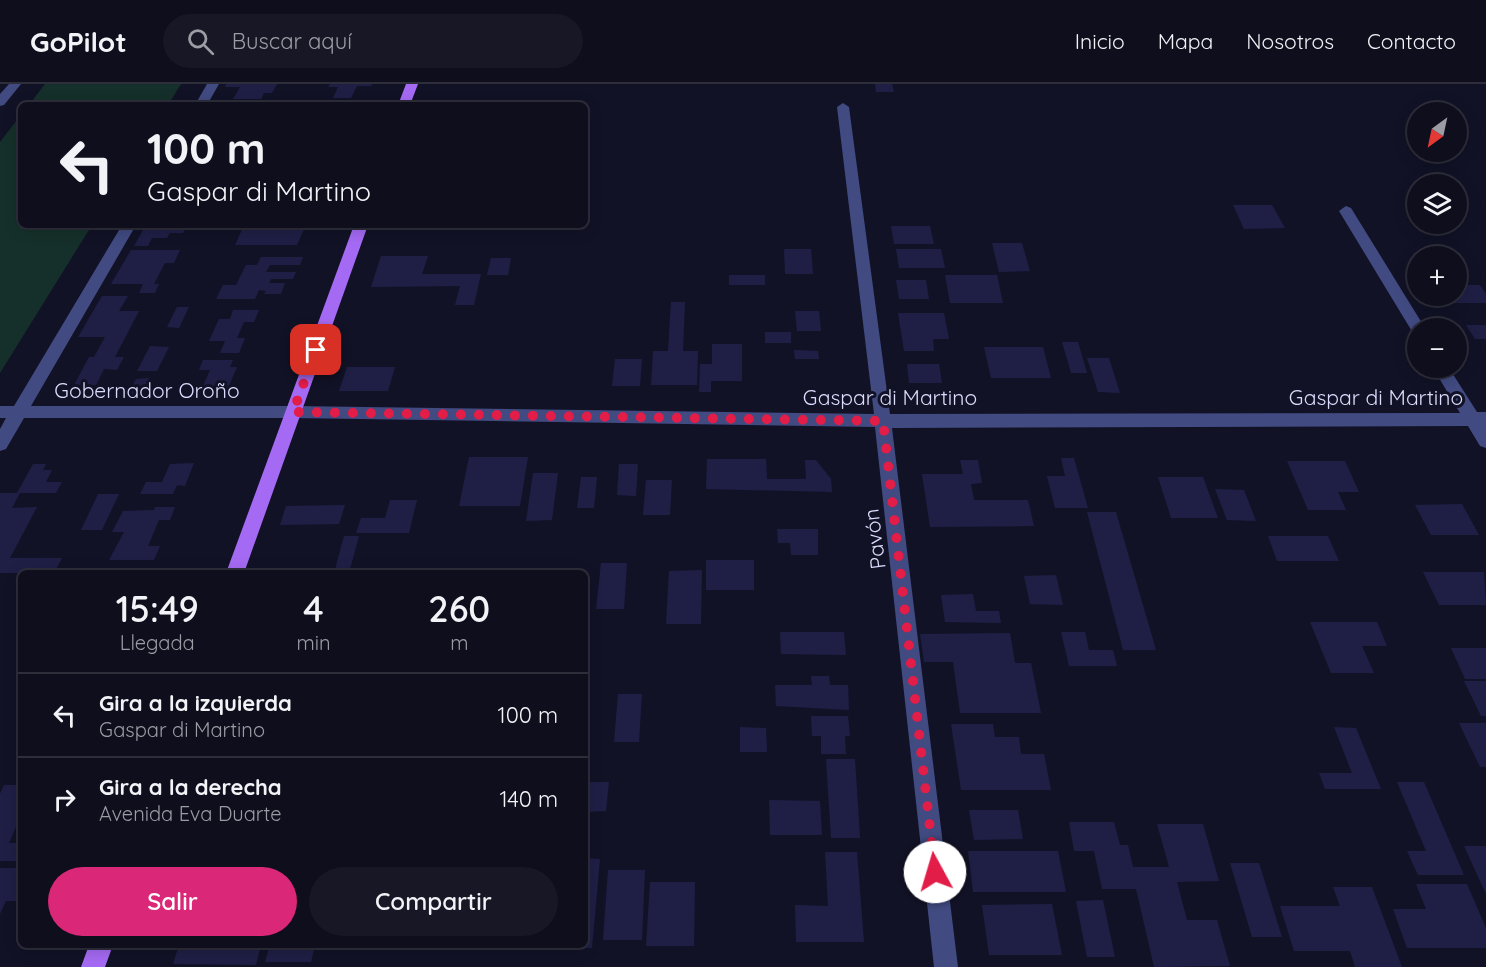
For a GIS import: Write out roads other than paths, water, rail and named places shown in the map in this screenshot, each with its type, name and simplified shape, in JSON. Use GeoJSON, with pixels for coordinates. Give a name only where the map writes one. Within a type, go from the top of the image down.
{"type":"FeatureCollection","features":[{"type":"Feature","properties":{"kind":"main road"},"geometry":{"type":"LineString","coordinates":[[405,102],[412,84]]}},
{"type":"Feature","properties":{"kind":"main road"},"geometry":{"type":"LineString","coordinates":[[236,570],[360,228]]}},
{"type":"Feature","properties":{"kind":"main road"},"geometry":{"type":"LineString","coordinates":[[93,967],[100,948]]}},
{"type":"Feature","properties":{"kind":"street"},"geometry":{"type":"LineString","coordinates":[[0,102],[15,84]]}},
{"type":"Feature","properties":{"kind":"street"},"geometry":{"type":"LineString","coordinates":[[203,102],[213,84]]}},
{"type":"Feature","properties":{"kind":"street","name":"Pavón"},"geometry":{"type":"LineString","coordinates":[[843,107],[883,421],[946,967]]}},
{"type":"Feature","properties":{"kind":"street"},"geometry":{"type":"LineString","coordinates":[[1346,211],[1411,318]]}},
{"type":"Feature","properties":{"kind":"street"},"geometry":{"type":"LineString","coordinates":[[0,444],[127,228]]}},
{"type":"Feature","properties":{"kind":"street"},"geometry":{"type":"LineString","coordinates":[[1448,378],[1479,419],[1486,441]]}},
{"type":"Feature","properties":{"kind":"street","name":"Gobernador Oroño"},"geometry":{"type":"LineString","coordinates":[[0,412],[293,412]]}},
{"type":"Feature","properties":{"kind":"street","name":"Gaspar di Martino"},"geometry":{"type":"LineString","coordinates":[[293,412],[883,421],[1479,419]]}}]}
